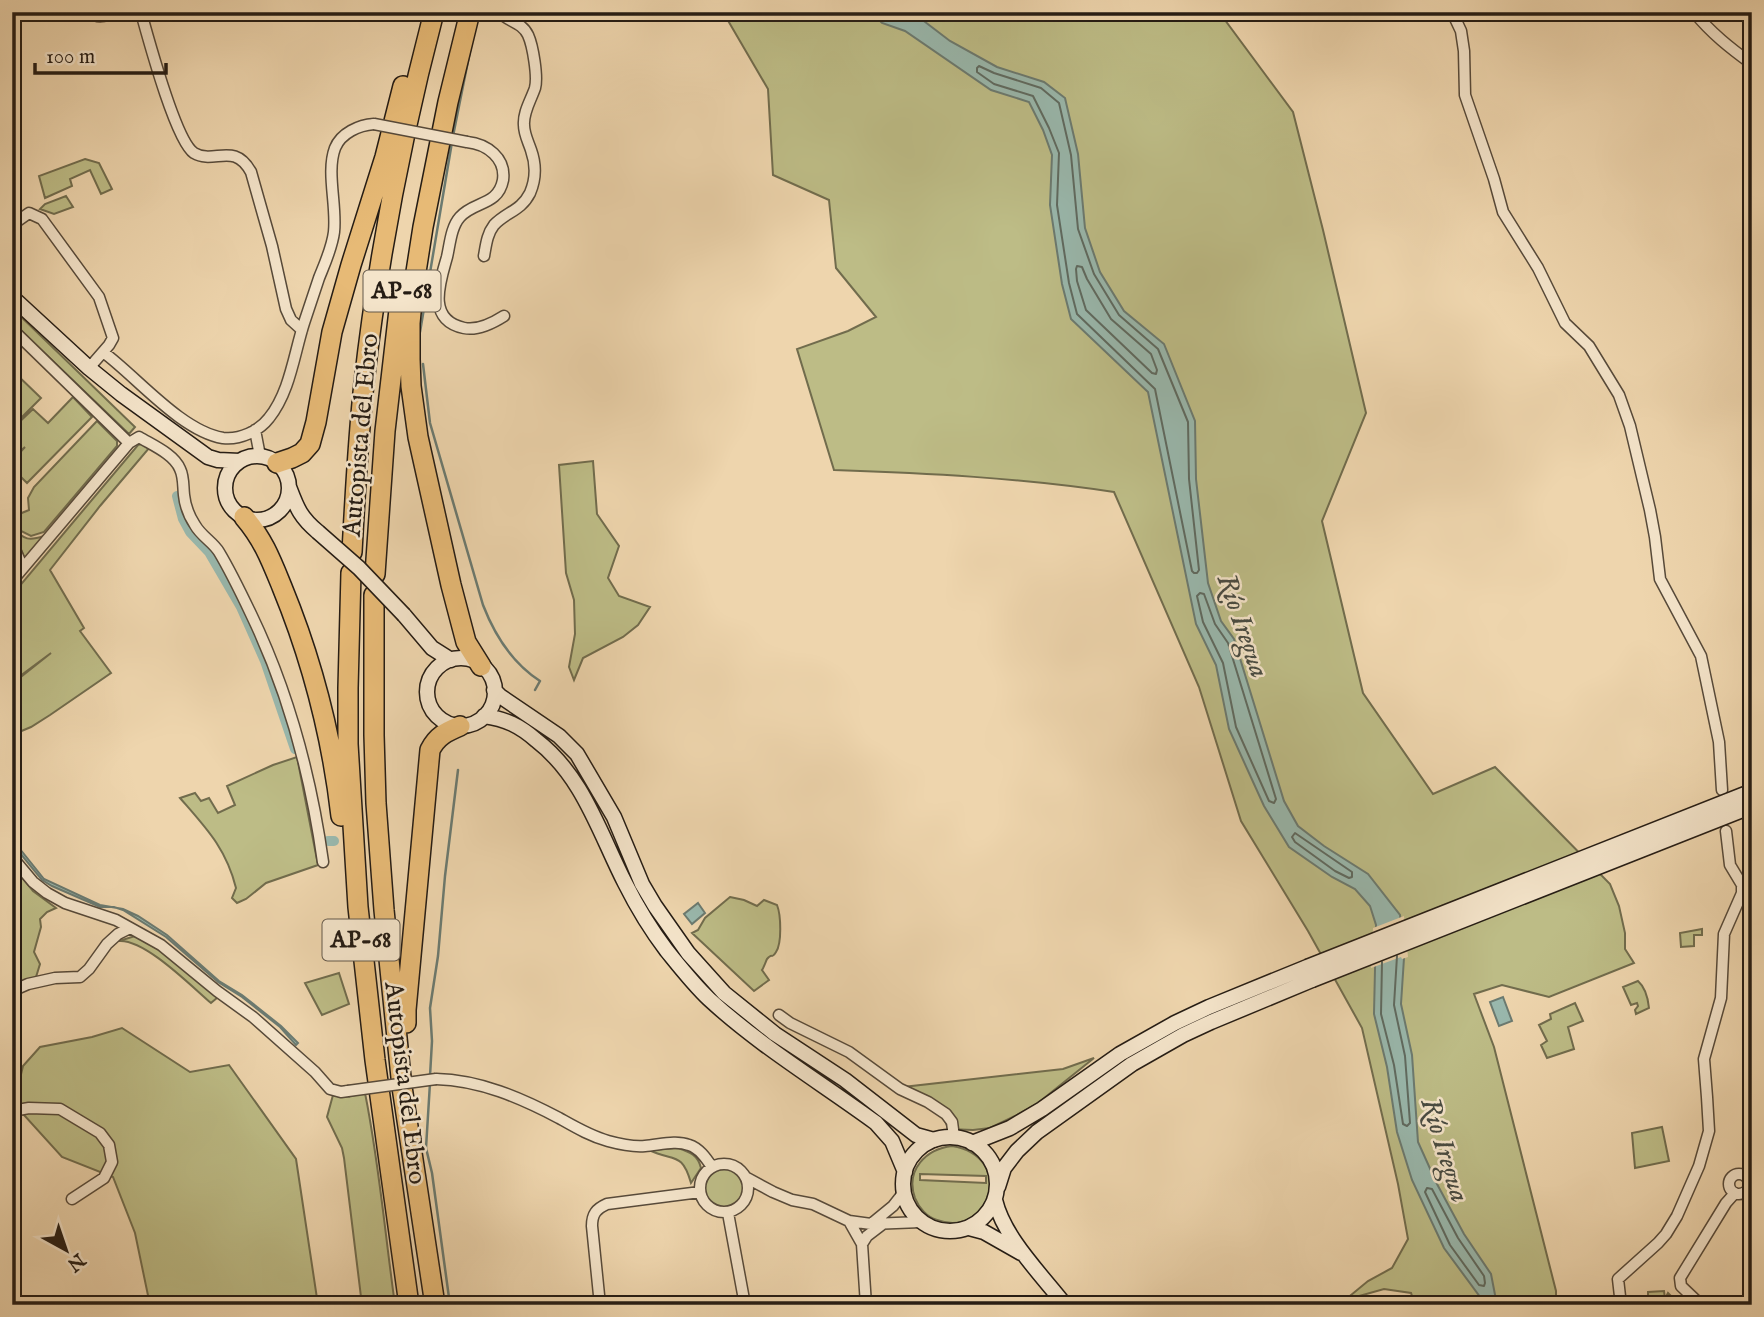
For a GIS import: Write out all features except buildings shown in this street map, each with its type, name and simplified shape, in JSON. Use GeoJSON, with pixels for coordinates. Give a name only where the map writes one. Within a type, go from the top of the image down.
{"type":"FeatureCollection","features":[{"type":"Feature","properties":{"kind":"highway"},"geometry":{"type":"LineString","coordinates":[[269,460],[292,458],[302,453],[310,444],[332,332],[385,157],[412,54],[431,12]]}},
{"type":"Feature","properties":{"kind":"highway","name":"Autopista del Ebro"},"geometry":{"type":"LineString","coordinates":[[352,552],[365,382],[383,249],[431,12]]}},
{"type":"Feature","properties":{"kind":"highway","name":"Autopista del Ebro"},"geometry":{"type":"LineString","coordinates":[[375,574],[385,431],[401,301],[423,172],[460,12]]}},
{"type":"Feature","properties":{"kind":"highway"},"geometry":{"type":"LineString","coordinates":[[470,12],[448,102],[423,227],[413,291],[410,359],[418,437],[451,585],[467,642],[481,666]]}},
{"type":"Feature","properties":{"kind":"highway"},"geometry":{"type":"LineString","coordinates":[[244,517],[257,533],[286,597],[324,721],[339,800],[365,1021],[393,1190]]}},
{"type":"Feature","properties":{"kind":"highway","name":"Autopista del Ebro"},"geometry":{"type":"LineString","coordinates":[[351,573],[349,757],[358,907],[374,1060],[409,1305]]}},
{"type":"Feature","properties":{"kind":"highway","name":"Autopista del Ebro"},"geometry":{"type":"LineString","coordinates":[[374,595],[374,735],[381,878],[402,1087],[434,1301]]}},
{"type":"Feature","properties":{"kind":"highway"},"geometry":{"type":"LineString","coordinates":[[434,1301],[409,1082],[406,1010],[430,750],[438,737],[460,726]]}},
{"type":"Feature","properties":{"kind":"main road"},"geometry":{"type":"LineString","coordinates":[[12,297],[89,368],[208,457],[240,461],[253,456],[269,460],[283,469],[298,512],[305,522],[359,568],[432,648],[450,660]]}},
{"type":"Feature","properties":{"kind":"main road"},"geometry":{"type":"LineString","coordinates":[[208,457],[225,487],[228,502],[244,517],[254,520],[292,518],[305,522]]}},
{"type":"Feature","properties":{"kind":"main road"},"geometry":{"type":"LineString","coordinates":[[225,487],[229,472],[240,461]]}},
{"type":"Feature","properties":{"kind":"main road"},"geometry":{"type":"LineString","coordinates":[[265,519],[280,510],[288,495],[289,486]]}},
{"type":"Feature","properties":{"kind":"main road"},"geometry":{"type":"LineString","coordinates":[[432,648],[437,668]]}},
{"type":"Feature","properties":{"kind":"main road"},"geometry":{"type":"LineString","coordinates":[[464,659],[481,666],[490,675],[494,690],[492,706],[473,724],[460,726],[441,720],[429,704],[427,691],[437,668],[450,660],[464,659]]}},
{"type":"Feature","properties":{"kind":"main road"},"geometry":{"type":"LineString","coordinates":[[494,690],[559,736],[577,754],[614,817],[638,875],[655,906],[688,953],[717,986],[775,1034],[845,1080],[916,1135],[934,1140]]}},
{"type":"Feature","properties":{"kind":"main road"},"geometry":{"type":"LineString","coordinates":[[484,716],[504,719],[519,726],[552,752],[565,767],[586,802],[645,920],[666,950],[706,997],[754,1037],[876,1123],[892,1141],[905,1172]]}},
{"type":"Feature","properties":{"kind":"main road"},"geometry":{"type":"LineString","coordinates":[[972,1143],[1010,1128],[1120,1054],[1209,1007],[1310,974],[1750,800]]}},
{"type":"Feature","properties":{"kind":"main road"},"geometry":{"type":"LineString","coordinates":[[1065,1305],[1025,1255],[1003,1221],[996,1194],[997,1177],[994,1166],[981,1149],[954,1137],[934,1140],[913,1156],[905,1172],[904,1192],[910,1209],[929,1227],[946,1231],[969,1228],[990,1210],[996,1194],[1004,1168],[1037,1132],[1132,1064],[1183,1035],[1310,974]]}},
{"type":"Feature","properties":{"kind":"main road"},"geometry":{"type":"LineString","coordinates":[[969,1228],[984,1231],[1025,1255]]}},
{"type":"Feature","properties":{"kind":"street"},"geometry":{"type":"LineString","coordinates":[[90,12],[102,17],[114,12]]}},
{"type":"Feature","properties":{"kind":"street"},"geometry":{"type":"LineString","coordinates":[[139,12],[173,116],[187,146],[202,156],[238,157],[248,166],[272,246],[286,309],[291,320],[302,330]]}},
{"type":"Feature","properties":{"kind":"street"},"geometry":{"type":"LineString","coordinates":[[484,256],[492,228],[516,211],[526,199],[535,175],[523,122],[535,88],[532,52],[528,35],[522,27],[499,12]]}},
{"type":"Feature","properties":{"kind":"street"},"geometry":{"type":"LineString","coordinates":[[1452,12],[1461,31],[1465,95],[1503,212],[1538,268],[1565,323],[1589,346],[1619,395],[1630,426],[1656,537],[1660,579],[1701,656],[1719,742],[1722,790]]}},
{"type":"Feature","properties":{"kind":"street"},"geometry":{"type":"LineString","coordinates":[[1694,12],[1710,31],[1752,64]]}},
{"type":"Feature","properties":{"kind":"street"},"geometry":{"type":"LineString","coordinates":[[103,352],[176,414],[202,431],[221,438],[233,438],[247,435],[261,427],[271,416],[283,394],[332,242],[335,208],[331,168],[336,145],[349,131],[374,124],[474,143],[499,158],[502,184],[496,195],[483,205],[468,210],[458,220],[438,293],[439,307],[447,320],[460,327],[470,329],[486,325],[504,316]]}},
{"type":"Feature","properties":{"kind":"street"},"geometry":{"type":"LineString","coordinates":[[12,225],[29,214],[42,219],[99,297],[113,338],[89,368]]}},
{"type":"Feature","properties":{"kind":"street"},"geometry":{"type":"LineString","coordinates":[[12,329],[129,443]]}},
{"type":"Feature","properties":{"kind":"street"},"geometry":{"type":"LineString","coordinates":[[255,430],[269,460]]}},
{"type":"Feature","properties":{"kind":"street"},"geometry":{"type":"LineString","coordinates":[[12,581],[129,443],[139,437],[170,457],[180,468],[184,498],[190,516],[196,528],[218,550],[260,632],[282,687],[311,788],[323,862]]}},
{"type":"Feature","properties":{"kind":"street"},"geometry":{"type":"LineString","coordinates":[[12,543],[23,568]]}},
{"type":"Feature","properties":{"kind":"street"},"geometry":{"type":"LineString","coordinates":[[1621,1305],[1618,1279],[1666,1234],[1699,1166],[1709,1131],[1704,1059],[1721,998],[1724,934],[1742,893],[1742,885],[1730,865],[1727,832]]}},
{"type":"Feature","properties":{"kind":"street"},"geometry":{"type":"LineString","coordinates":[[12,857],[33,882],[65,904],[116,920],[161,945],[253,1017],[330,1089],[341,1092],[436,1079],[457,1080],[496,1089],[585,1133],[610,1142],[642,1146],[680,1143],[691,1145],[712,1167]]}},
{"type":"Feature","properties":{"kind":"street"},"geometry":{"type":"LineString","coordinates":[[12,990],[55,978],[80,976],[89,969],[107,944],[130,928]]}},
{"type":"Feature","properties":{"kind":"street"},"geometry":{"type":"LineString","coordinates":[[779,1015],[789,1023],[849,1052],[900,1089],[946,1114],[952,1122],[954,1137]]}},
{"type":"Feature","properties":{"kind":"street"},"geometry":{"type":"LineString","coordinates":[[12,1111],[29,1108],[60,1109],[100,1133],[109,1145],[112,1162],[104,1178],[72,1199]]}},
{"type":"Feature","properties":{"kind":"street"},"geometry":{"type":"LineString","coordinates":[[729,1164],[742,1171],[747,1178],[747,1197],[742,1206],[728,1213],[713,1210],[702,1199],[701,1180],[712,1167],[729,1164]]}},
{"type":"Feature","properties":{"kind":"street"},"geometry":{"type":"LineString","coordinates":[[1735,1175],[1741,1175],[1746,1177],[1750,1189],[1744,1193],[1735,1193],[1730,1189],[1729,1183],[1735,1175]]}},
{"type":"Feature","properties":{"kind":"street"},"geometry":{"type":"LineString","coordinates":[[747,1178],[792,1200],[813,1204],[849,1221],[871,1224],[921,1222]]}},
{"type":"Feature","properties":{"kind":"street"},"geometry":{"type":"LineString","coordinates":[[747,1197],[762,1187]]}},
{"type":"Feature","properties":{"kind":"street"},"geometry":{"type":"LineString","coordinates":[[600,1305],[592,1226],[592,1218],[598,1207],[700,1192]]}},
{"type":"Feature","properties":{"kind":"street"},"geometry":{"type":"LineString","coordinates":[[871,1224],[893,1206],[904,1192]]}},
{"type":"Feature","properties":{"kind":"street"},"geometry":{"type":"LineString","coordinates":[[1701,1305],[1681,1286],[1680,1278],[1726,1203],[1735,1193]]}},
{"type":"Feature","properties":{"kind":"street"},"geometry":{"type":"LineString","coordinates":[[728,1213],[745,1305]]}},
{"type":"Feature","properties":{"kind":"street"},"geometry":{"type":"LineString","coordinates":[[849,1221],[862,1244],[866,1305]]}},
{"type":"Feature","properties":{"kind":"street"},"geometry":{"type":"LineString","coordinates":[[862,1244],[867,1236],[884,1223]]}},
{"type":"Feature","properties":{"kind":"shaded area"},"geometry":{"type":"Polygon","coordinates":[[[723,12],[1219,12],[1293,112],[1366,413],[1322,521],[1363,693],[1433,794],[1495,767],[1610,884],[1619,906],[1625,933],[1625,949],[1634,963],[1549,997],[1502,985],[1474,994],[1494,1047],[1556,1291],[1556,1305],[1415,1305],[1411,1293],[1384,1289],[1345,1300],[1368,1281],[1392,1268],[1408,1239],[1362,1028],[1308,931],[1241,821],[1199,687],[1114,492],[974,477],[834,470],[797,349],[848,331],[876,317],[836,268],[829,200],[773,175],[768,89],[723,12]]]}},
{"type":"Feature","properties":{"kind":"shaded area"},"geometry":{"type":"Polygon","coordinates":[[[85,159],[99,163],[112,189],[101,194],[90,170],[70,179],[72,186],[45,198],[39,176],[85,159]]]}},
{"type":"Feature","properties":{"kind":"shaded area"},"geometry":{"type":"Polygon","coordinates":[[[66,196],[73,207],[54,214],[40,209],[45,204],[66,196]]]}},
{"type":"Feature","properties":{"kind":"shaded area"},"geometry":{"type":"Polygon","coordinates":[[[12,308],[135,427],[129,434],[12,322],[12,308]]]}},
{"type":"Feature","properties":{"kind":"shaded area"},"geometry":{"type":"Polygon","coordinates":[[[12,370],[41,398],[12,427],[12,370]]]}},
{"type":"Feature","properties":{"kind":"shaded area"},"geometry":{"type":"Polygon","coordinates":[[[73,397],[92,417],[27,483],[12,468],[12,461],[25,447],[19,452],[12,445],[12,429],[33,409],[48,423],[73,397]]]}},
{"type":"Feature","properties":{"kind":"shaded area"},"geometry":{"type":"Polygon","coordinates":[[[97,421],[117,441],[117,446],[44,532],[31,536],[19,530],[12,523],[12,517],[29,510],[28,498],[34,487],[97,421]]]}},
{"type":"Feature","properties":{"kind":"shaded area"},"geometry":{"type":"Polygon","coordinates":[[[144,443],[150,447],[50,570],[84,628],[80,631],[111,673],[31,727],[12,735],[12,684],[51,653],[12,682],[12,595],[138,445],[144,443]]]}},
{"type":"Feature","properties":{"kind":"shaded area"},"geometry":{"type":"Polygon","coordinates":[[[593,461],[597,514],[619,546],[608,578],[619,596],[650,607],[638,625],[623,637],[583,658],[574,680],[569,667],[575,634],[574,600],[566,573],[559,465],[593,461]]]}},
{"type":"Feature","properties":{"kind":"shaded area"},"geometry":{"type":"Polygon","coordinates":[[[12,528],[27,538],[44,536],[25,559],[12,528]]]}},
{"type":"Feature","properties":{"kind":"shaded area"},"geometry":{"type":"Polygon","coordinates":[[[297,757],[318,865],[266,883],[237,903],[232,898],[236,888],[227,861],[207,829],[180,798],[195,793],[201,801],[209,798],[218,813],[235,805],[227,786],[297,757]]]}},
{"type":"Feature","properties":{"kind":"shaded area"},"geometry":{"type":"Polygon","coordinates":[[[12,865],[33,891],[56,908],[40,919],[41,927],[34,952],[40,964],[36,977],[12,988],[12,865]]]}},
{"type":"Feature","properties":{"kind":"shaded area"},"geometry":{"type":"Polygon","coordinates":[[[730,897],[757,906],[764,900],[777,905],[780,929],[778,948],[767,959],[762,970],[769,980],[754,991],[692,933],[730,897]]]}},
{"type":"Feature","properties":{"kind":"shaded area"},"geometry":{"type":"Polygon","coordinates":[[[1702,929],[1702,935],[1694,935],[1694,946],[1681,947],[1680,933],[1702,929]]]}},
{"type":"Feature","properties":{"kind":"shaded area"},"geometry":{"type":"Polygon","coordinates":[[[135,936],[161,951],[218,997],[211,1003],[154,955],[130,942],[119,941],[135,936]]]}},
{"type":"Feature","properties":{"kind":"shaded area"},"geometry":{"type":"Polygon","coordinates":[[[339,973],[349,1004],[322,1015],[305,983],[339,973]]]}},
{"type":"Feature","properties":{"kind":"shaded area"},"geometry":{"type":"Polygon","coordinates":[[[1638,981],[1646,993],[1649,1008],[1636,1014],[1637,1003],[1631,1005],[1623,987],[1638,981]]]}},
{"type":"Feature","properties":{"kind":"shaded area"},"geometry":{"type":"Polygon","coordinates":[[[1575,1003],[1583,1021],[1568,1027],[1574,1049],[1547,1058],[1541,1045],[1547,1041],[1539,1025],[1551,1019],[1550,1014],[1575,1003]]]}},
{"type":"Feature","properties":{"kind":"shaded area"},"geometry":{"type":"Polygon","coordinates":[[[122,1028],[190,1072],[229,1065],[296,1159],[318,1305],[150,1305],[135,1233],[113,1177],[62,1157],[14,1104],[23,1066],[40,1047],[122,1028]]]}},
{"type":"Feature","properties":{"kind":"shaded area"},"geometry":{"type":"Polygon","coordinates":[[[1094,1058],[1038,1103],[990,1128],[948,1129],[943,1114],[903,1087],[1063,1069],[1094,1058]]]}},
{"type":"Feature","properties":{"kind":"shaded area"},"geometry":{"type":"Polygon","coordinates":[[[365,1093],[395,1305],[362,1305],[344,1158],[327,1117],[333,1095],[345,1097],[365,1093]]]}},
{"type":"Feature","properties":{"kind":"shaded area"},"geometry":{"type":"Polygon","coordinates":[[[1662,1127],[1669,1161],[1635,1168],[1632,1133],[1662,1127]]]}},
{"type":"Feature","properties":{"kind":"shaded area"},"geometry":{"type":"Polygon","coordinates":[[[952,1146],[972,1153],[984,1165],[990,1179],[982,1208],[970,1218],[955,1223],[933,1219],[921,1209],[913,1188],[915,1170],[920,1163],[926,1156],[952,1146]],[[920,1174],[920,1180],[986,1183],[986,1176],[920,1174]]]}},
{"type":"Feature","properties":{"kind":"shaded area"},"geometry":{"type":"Polygon","coordinates":[[[678,1148],[693,1155],[700,1164],[701,1168],[691,1183],[680,1162],[649,1150],[678,1148]]]}},
{"type":"Feature","properties":{"kind":"shaded area"},"geometry":{"type":"Polygon","coordinates":[[[725,1169],[739,1175],[745,1189],[739,1203],[725,1209],[711,1203],[705,1189],[711,1175],[725,1169]]]}},
{"type":"Feature","properties":{"kind":"shaded area"},"geometry":{"type":"Polygon","coordinates":[[[1664,1291],[1665,1299],[1668,1293],[1675,1305],[1645,1305],[1644,1297],[1648,1296],[1648,1292],[1664,1291]]]}},
{"type":"Feature","properties":{"kind":"water"},"geometry":{"type":"Polygon","coordinates":[[[871,12],[912,12],[950,41],[997,67],[1044,82],[1065,98],[1078,154],[1085,228],[1100,272],[1124,311],[1164,344],[1195,421],[1196,479],[1208,583],[1221,621],[1234,639],[1284,801],[1298,826],[1368,874],[1400,915],[1404,958],[1401,1004],[1412,1055],[1418,1142],[1464,1234],[1491,1274],[1497,1305],[1482,1305],[1483,1301],[1444,1248],[1412,1180],[1397,1132],[1387,1067],[1374,1014],[1376,925],[1370,906],[1355,889],[1332,877],[1289,847],[1264,806],[1229,729],[1216,665],[1196,624],[1148,392],[1071,319],[1062,284],[1050,205],[1052,155],[1043,130],[1029,102],[991,90],[905,31],[882,23],[871,12]]]}},
{"type":"Feature","properties":{"kind":"water"},"geometry":{"type":"Polygon","coordinates":[[[12,839],[44,879],[100,905],[112,907],[100,907],[42,880],[12,839]]]}},
{"type":"Feature","properties":{"kind":"water"},"geometry":{"type":"Polygon","coordinates":[[[698,903],[705,913],[692,924],[684,914],[698,903]]]}},
{"type":"Feature","properties":{"kind":"water"},"geometry":{"type":"Polygon","coordinates":[[[117,908],[138,916],[167,935],[219,981],[242,995],[281,1026],[298,1043],[296,1045],[280,1027],[218,982],[166,937],[117,908]]]}},
{"type":"Feature","properties":{"kind":"water"},"geometry":{"type":"Polygon","coordinates":[[[1503,997],[1512,1021],[1499,1026],[1490,1002],[1503,997]]]}},
{"type":"Feature","properties":{"kind":"pier"},"geometry":{"type":"Polygon","coordinates":[[[1404,916],[1408,957],[1371,968],[1373,928],[1404,916]]]}},
{"type":"Feature","properties":{"kind":"waterway"},"geometry":{"type":"LineString","coordinates":[[453,136],[471,46]]}},
{"type":"Feature","properties":{"kind":"waterway"},"geometry":{"type":"LineString","coordinates":[[420,332],[452,142]]}},
{"type":"Feature","properties":{"kind":"waterway"},"geometry":{"type":"LineString","coordinates":[[423,364],[430,423],[483,605],[505,648],[521,666],[540,681],[535,690]]}},
{"type":"Feature","properties":{"kind":"waterway"},"geometry":{"type":"LineString","coordinates":[[177,496],[183,519],[190,532],[209,552],[241,607],[265,661],[295,749]]}},
{"type":"Feature","properties":{"kind":"waterway"},"geometry":{"type":"LineString","coordinates":[[430,1076],[430,1008],[458,770]]}},
{"type":"Feature","properties":{"kind":"waterway"},"geometry":{"type":"LineString","coordinates":[[328,841],[334,841]]}},
{"type":"Feature","properties":{"kind":"waterway"},"geometry":{"type":"LineString","coordinates":[[430,1083],[426,1148],[432,1173],[450,1305]]}},
{"type":"Feature","properties":{"kind":"water label","name":"Río Iregua"},"geometry":{"type":"Point","coordinates":[1242,626]}},
{"type":"Feature","properties":{"kind":"water label","name":"Río Iregua"},"geometry":{"type":"Point","coordinates":[1444,1150]}}]}
